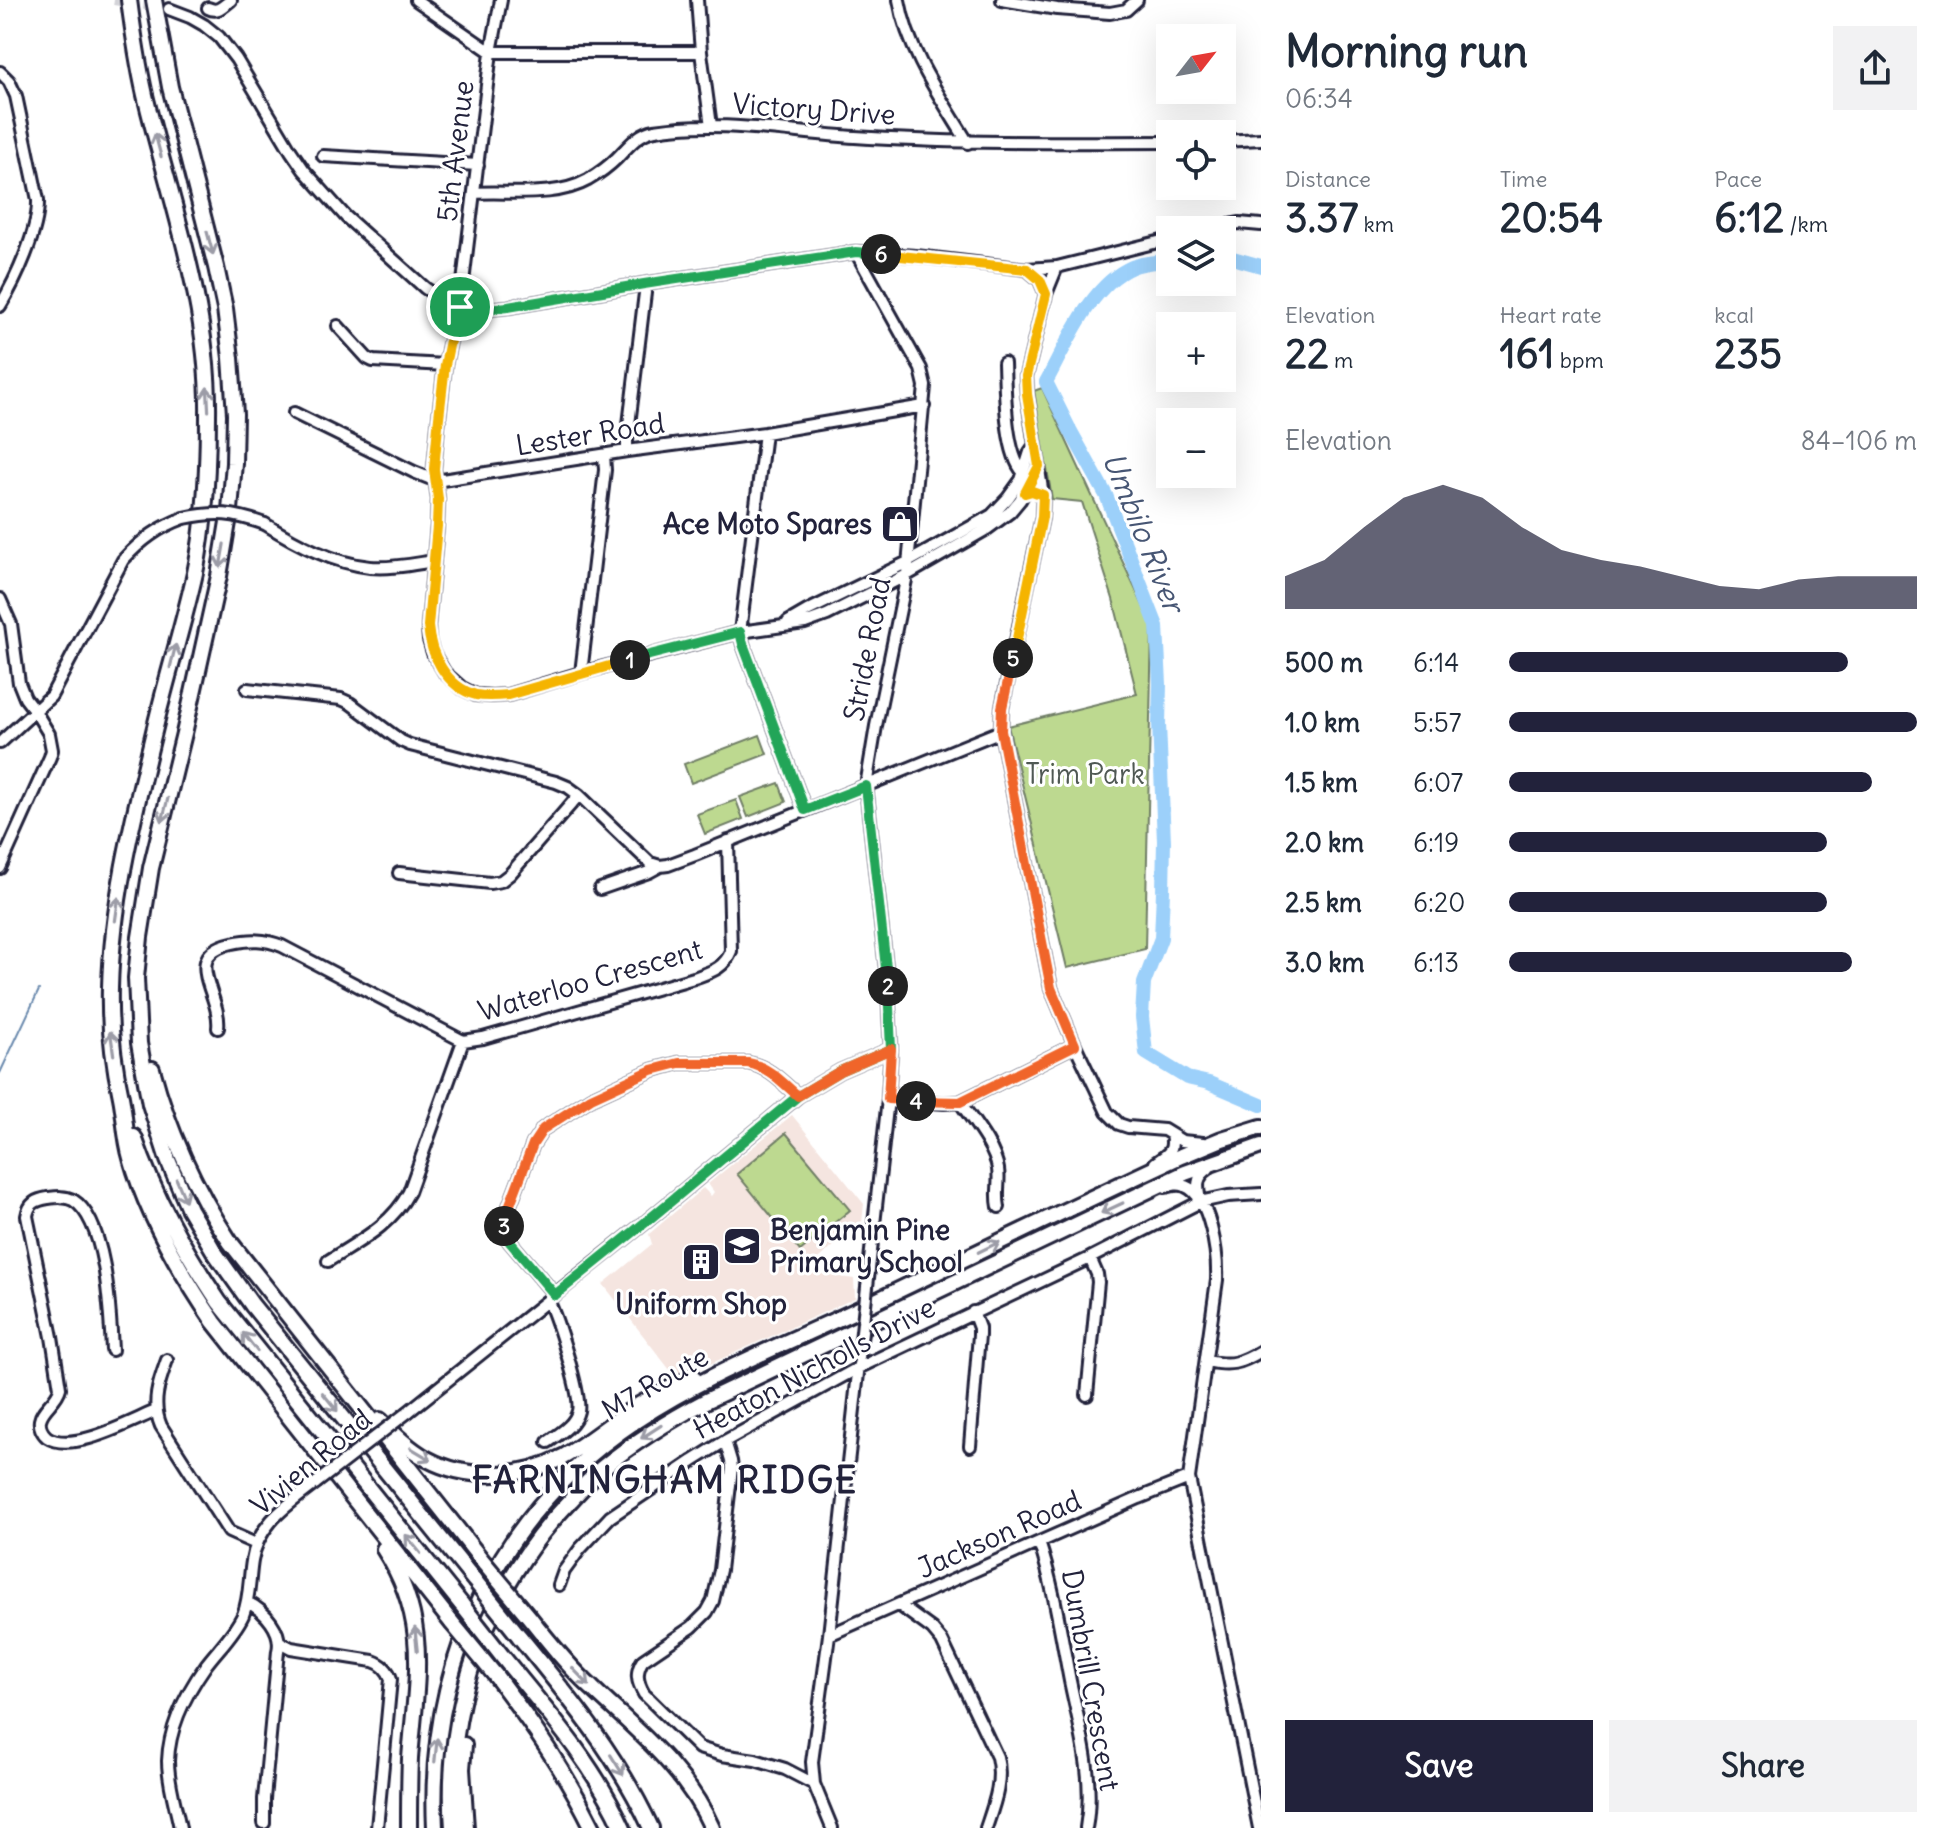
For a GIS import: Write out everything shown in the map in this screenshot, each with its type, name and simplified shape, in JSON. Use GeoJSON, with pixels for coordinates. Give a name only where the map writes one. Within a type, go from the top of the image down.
{"type":"FeatureCollection","features":[{"type":"Feature","properties":{"kind":"highway"},"geometry":{"type":"LineString","coordinates":[[129,0],[144,92],[199,309],[206,359],[208,413],[204,508],[195,570],[127,849],[113,937],[110,1025],[130,1156],[151,1210],[183,1274],[214,1322],[534,1727],[555,1757],[593,1828]]}},
{"type":"Feature","properties":{"kind":"highway"},"geometry":{"type":"LineString","coordinates":[[154,0],[170,87],[225,309],[234,386],[234,463],[219,576],[151,868],[140,937],[136,978],[139,1043],[150,1104],[168,1160],[189,1209],[215,1253],[252,1305],[597,1734],[619,1767],[651,1828]]}},
{"type":"Feature","properties":{"kind":"highway"},"geometry":{"type":"LineString","coordinates":[[136,978],[147,1047],[159,1095],[192,1178],[223,1232],[306,1341],[559,1654],[671,1763],[701,1805],[712,1828]]}},
{"type":"Feature","properties":{"kind":"highway"},"geometry":{"type":"LineString","coordinates":[[121,1099],[151,1184],[205,1281],[262,1357],[573,1745],[623,1828]]}},
{"type":"Feature","properties":{"kind":"highway","name":"M7 Route"},"geometry":{"type":"LineString","coordinates":[[435,1828],[434,1786],[443,1704],[458,1651],[474,1611],[500,1561],[531,1516],[559,1484],[599,1448],[636,1420],[691,1389],[1137,1176],[1214,1142],[1261,1127]]}},
{"type":"Feature","properties":{"kind":"highway","name":"M7 Route"},"geometry":{"type":"LineString","coordinates":[[453,1828],[452,1762],[463,1697],[478,1644],[521,1561],[554,1517],[597,1472],[630,1446],[708,1400],[1185,1173],[1261,1146]]}},
{"type":"Feature","properties":{"kind":"highway"},"geometry":{"type":"LineString","coordinates":[[306,1341],[373,1413],[413,1450],[430,1461],[458,1470],[507,1474],[528,1471],[552,1462],[659,1394],[787,1335],[850,1313]]}},
{"type":"Feature","properties":{"kind":"highway"},"geometry":{"type":"LineString","coordinates":[[340,1481],[393,1563],[413,1615],[418,1666],[410,1762],[409,1828]]}},
{"type":"Feature","properties":{"kind":"highway"},"geometry":{"type":"LineString","coordinates":[[463,1697],[466,1714],[462,1769],[466,1828]]}},
{"type":"Feature","properties":{"kind":"street"},"geometry":{"type":"LineString","coordinates":[[208,8],[220,9],[231,0]]}},
{"type":"Feature","properties":{"kind":"street"},"geometry":{"type":"LineString","coordinates":[[416,0],[491,52],[701,52]]}},
{"type":"Feature","properties":{"kind":"street","name":"5th Avenue"},"geometry":{"type":"LineString","coordinates":[[435,480],[445,365],[460,307],[491,52],[501,0]]}},
{"type":"Feature","properties":{"kind":"street"},"geometry":{"type":"LineString","coordinates":[[697,0],[711,126]]}},
{"type":"Feature","properties":{"kind":"street"},"geometry":{"type":"LineString","coordinates":[[899,0],[912,44],[968,143]]}},
{"type":"Feature","properties":{"kind":"street"},"geometry":{"type":"LineString","coordinates":[[1002,0],[1110,13],[1126,10],[1137,0]]}},
{"type":"Feature","properties":{"kind":"street"},"geometry":{"type":"LineString","coordinates":[[169,9],[197,21],[219,37],[236,59],[291,151],[346,217],[425,288],[447,303],[460,307],[478,310],[508,307],[856,252],[1027,269],[1057,267],[1156,242]]}},
{"type":"Feature","properties":{"kind":"street"},"geometry":{"type":"LineString","coordinates":[[0,72],[9,81],[16,96],[38,200],[38,214],[35,229],[0,306]]}},
{"type":"Feature","properties":{"kind":"street","name":"Victory Drive"},"geometry":{"type":"LineString","coordinates":[[474,193],[571,187],[599,173],[630,143],[652,130],[711,126],[968,143],[1156,142]]}},
{"type":"Feature","properties":{"kind":"street"},"geometry":{"type":"LineString","coordinates":[[1236,140],[1261,139]]}},
{"type":"Feature","properties":{"kind":"street"},"geometry":{"type":"LineString","coordinates":[[323,156],[478,165]]}},
{"type":"Feature","properties":{"kind":"street"},"geometry":{"type":"LineString","coordinates":[[1236,224],[1261,225]]}},
{"type":"Feature","properties":{"kind":"street","name":"Stride Road"},"geometry":{"type":"LineString","coordinates":[[814,1784],[813,1741],[829,1635],[891,1049],[888,986],[866,786],[907,575],[925,386],[921,369],[856,252]]}},
{"type":"Feature","properties":{"kind":"street"},"geometry":{"type":"LineString","coordinates":[[1057,267],[1046,294],[1026,376],[1043,495],[1042,517],[1002,708],[1001,731],[1051,988],[1107,1112],[1112,1119],[1128,1127],[1164,1130],[1189,1143],[1214,1142]]}},
{"type":"Feature","properties":{"kind":"street"},"geometry":{"type":"LineString","coordinates":[[1027,269],[1040,280],[1046,294]]}},
{"type":"Feature","properties":{"kind":"street"},"geometry":{"type":"LineString","coordinates":[[627,451],[644,284]]}},
{"type":"Feature","properties":{"kind":"street"},"geometry":{"type":"LineString","coordinates":[[338,326],[373,361],[445,365]]}},
{"type":"Feature","properties":{"kind":"street"},"geometry":{"type":"LineString","coordinates":[[1004,363],[1011,443],[1016,462],[1023,472]]}},
{"type":"Feature","properties":{"kind":"street","name":"Lester Road"},"geometry":{"type":"LineString","coordinates":[[435,480],[765,433],[924,406]]}},
{"type":"Feature","properties":{"kind":"street"},"geometry":{"type":"LineString","coordinates":[[294,413],[435,480],[438,499],[429,640],[445,673],[476,695],[508,695],[740,632],[805,623],[827,615],[907,575],[987,529],[1010,512],[1025,493],[1039,466]]}},
{"type":"Feature","properties":{"kind":"street"},"geometry":{"type":"LineString","coordinates":[[765,433],[740,632],[805,810]]}},
{"type":"Feature","properties":{"kind":"street"},"geometry":{"type":"LineString","coordinates":[[783,626],[992,515],[1021,480],[1035,445]]}},
{"type":"Feature","properties":{"kind":"street"},"geometry":{"type":"LineString","coordinates":[[581,673],[605,470],[604,455]]}},
{"type":"Feature","properties":{"kind":"street"},"geometry":{"type":"LineString","coordinates":[[1025,493],[1032,491],[1043,495]]}},
{"type":"Feature","properties":{"kind":"street"},"geometry":{"type":"LineString","coordinates":[[0,743],[51,696],[123,560],[153,532],[170,523],[222,513],[265,524],[297,543],[372,568],[434,561]]}},
{"type":"Feature","properties":{"kind":"street"},"geometry":{"type":"LineString","coordinates":[[0,599],[11,624],[21,690],[51,742],[50,757],[0,868]]}},
{"type":"Feature","properties":{"kind":"street"},"geometry":{"type":"LineString","coordinates":[[247,689],[341,699],[410,745],[568,787],[650,863],[660,866]]}},
{"type":"Feature","properties":{"kind":"street"},"geometry":{"type":"LineString","coordinates":[[600,889],[695,855],[1001,731]]}},
{"type":"Feature","properties":{"kind":"street"},"geometry":{"type":"LineString","coordinates":[[399,873],[490,883],[501,881],[579,795]]}},
{"type":"Feature","properties":{"kind":"street","name":"Waterloo Crescent"},"geometry":{"type":"LineString","coordinates":[[218,1028],[220,1017],[204,968],[206,960],[211,952],[224,945],[248,939],[266,940],[282,946],[463,1041],[483,1038],[719,969],[731,951],[728,841]]}},
{"type":"Feature","properties":{"kind":"street"},"geometry":{"type":"LineString","coordinates":[[328,1261],[378,1228],[401,1207],[463,1041]]}},
{"type":"Feature","properties":{"kind":"street"},"geometry":{"type":"LineString","coordinates":[[888,1099],[960,1102],[1075,1045]]}},
{"type":"Feature","properties":{"kind":"street","name":"Vivien Road"},"geometry":{"type":"LineString","coordinates":[[247,1602],[252,1558],[262,1531],[270,1521],[552,1298],[798,1096],[840,1071],[891,1049]]}},
{"type":"Feature","properties":{"kind":"street"},"geometry":{"type":"LineString","coordinates":[[548,1442],[575,1418],[579,1402],[552,1298],[510,1242],[504,1228],[504,1220],[533,1144],[543,1129],[591,1098],[652,1070],[679,1063],[759,1065],[798,1096]]}},
{"type":"Feature","properties":{"kind":"street"},"geometry":{"type":"LineString","coordinates":[[960,1102],[995,1157],[999,1207]]}},
{"type":"Feature","properties":{"kind":"street"},"geometry":{"type":"LineString","coordinates":[[1137,1176],[1171,1150],[1171,1135]]}},
{"type":"Feature","properties":{"kind":"street"},"geometry":{"type":"LineString","coordinates":[[1222,1159],[1201,1174],[1197,1187],[1218,1259],[1189,1478],[1259,1828]]}},
{"type":"Feature","properties":{"kind":"street"},"geometry":{"type":"LineString","coordinates":[[1144,1193],[1176,1184],[1191,1190],[1200,1202]]}},
{"type":"Feature","properties":{"kind":"street","name":"Heaton Nicholls Drive"},"geometry":{"type":"LineString","coordinates":[[559,1585],[564,1571],[580,1549],[610,1517],[681,1468],[859,1363],[1090,1258],[1200,1202],[1261,1194]]}},
{"type":"Feature","properties":{"kind":"street"},"geometry":{"type":"LineString","coordinates":[[112,1350],[101,1250],[91,1224],[72,1200],[63,1197],[40,1199],[28,1208],[27,1216],[60,1388],[41,1416],[43,1432],[47,1437],[63,1442],[86,1439],[156,1411]]}},
{"type":"Feature","properties":{"kind":"street"},"geometry":{"type":"LineString","coordinates":[[1087,1395],[1098,1282],[1090,1258]]}},
{"type":"Feature","properties":{"kind":"street"},"geometry":{"type":"LineString","coordinates":[[970,1446],[979,1335],[973,1312]]}},
{"type":"Feature","properties":{"kind":"street"},"geometry":{"type":"LineString","coordinates":[[1206,1361],[1234,1364],[1261,1351]]}},
{"type":"Feature","properties":{"kind":"street"},"geometry":{"type":"LineString","coordinates":[[167,1360],[159,1383],[156,1411],[168,1437],[229,1532],[256,1544]]}},
{"type":"Feature","properties":{"kind":"street"},"geometry":{"type":"LineString","coordinates":[[725,1441],[732,1468],[720,1570],[713,1601],[692,1627],[643,1660],[639,1666],[638,1684],[644,1694],[699,1748],[785,1769],[814,1784],[832,1828]]}},
{"type":"Feature","properties":{"kind":"street","name":"Jackson Road"},"geometry":{"type":"LineString","coordinates":[[829,1635],[1189,1478]]}},
{"type":"Feature","properties":{"kind":"street","name":"Dumbrill Crescent"},"geometry":{"type":"LineString","coordinates":[[1039,1542],[1055,1603],[1086,1762],[1090,1790],[1086,1828]]}},
{"type":"Feature","properties":{"kind":"street"},"geometry":{"type":"LineString","coordinates":[[180,1828],[168,1764],[176,1723],[192,1686],[238,1624],[247,1602],[264,1612],[280,1642],[264,1823]]}},
{"type":"Feature","properties":{"kind":"street"},"geometry":{"type":"LineString","coordinates":[[899,1605],[932,1629],[942,1641],[997,1757],[1000,1774],[998,1788],[986,1828]]}},
{"type":"Feature","properties":{"kind":"street"},"geometry":{"type":"LineString","coordinates":[[280,1642],[291,1648],[373,1661],[389,1673],[391,1679],[377,1828]]}},
{"type":"Feature","properties":{"kind":"shaded area","name":"Benjamin Pine Primary School"},"geometry":{"type":"Polygon","coordinates":[[[792,1115],[864,1204],[861,1232],[852,1231],[803,1271],[854,1279],[855,1298],[677,1379],[603,1284],[652,1244],[649,1234],[703,1188],[711,1196],[714,1192],[708,1184],[792,1115]]]}},
{"type":"Feature","properties":{"kind":"green space","name":"Trim Park"},"geometry":{"type":"Polygon","coordinates":[[[1042,388],[1152,625],[1145,949],[1067,968],[1008,726],[1137,694],[1113,599],[1082,502],[1052,499],[1034,391],[1042,388]]]}},
{"type":"Feature","properties":{"kind":"green space"},"geometry":{"type":"Polygon","coordinates":[[[760,735],[767,754],[691,783],[684,764],[760,735]]]}},
{"type":"Feature","properties":{"kind":"green space"},"geometry":{"type":"Polygon","coordinates":[[[779,783],[786,802],[748,817],[740,797],[779,783]]]}},
{"type":"Feature","properties":{"kind":"green space"},"geometry":{"type":"Polygon","coordinates":[[[736,800],[743,819],[705,834],[697,814],[736,800]]]}},
{"type":"Feature","properties":{"kind":"green space"},"geometry":{"type":"Polygon","coordinates":[[[786,1133],[850,1210],[800,1251],[737,1174],[786,1133]]]}},
{"type":"Feature","properties":{"kind":"waterway","name":"Umbilo River"},"geometry":{"type":"LineString","coordinates":[[1236,259],[1261,266]]}},
{"type":"Feature","properties":{"kind":"waterway","name":"Umbilo River"},"geometry":{"type":"LineString","coordinates":[[1156,262],[1132,267],[1104,287],[1081,317],[1046,382],[1106,495],[1157,626],[1163,891],[1161,938],[1144,983],[1142,1017],[1146,1053],[1187,1078],[1209,1083],[1261,1105]]}},
{"type":"Feature","properties":{"kind":"waterway"},"geometry":{"type":"LineString","coordinates":[[0,1073],[39,990]]}},
{"type":"Feature","properties":{"kind":"tunnel"},"geometry":{"type":"LineString","coordinates":[[114,0],[159,7]]}},
{"type":"Feature","properties":{"kind":"place","name":"Ace Moto Spares"},"geometry":{"type":"Point","coordinates":[900,524]}},
{"type":"Feature","properties":{"kind":"place","name":"Benjamin Pine Primary School"},"geometry":{"type":"Point","coordinates":[742,1246]}},
{"type":"Feature","properties":{"kind":"place","name":"Uniform Shop"},"geometry":{"type":"Point","coordinates":[701,1262]}},
{"type":"Feature","properties":{"kind":"district","name":"FARNINGHAM RIDGE"},"geometry":{"type":"Point","coordinates":[665,1480]}},
{"type":"Feature","properties":{"kind":"route"},"geometry":{"type":"LineString","coordinates":[[460,307],[445,365],[434,469],[438,499],[437,526],[428,626],[433,653],[445,673],[476,695],[508,695],[740,632],[805,810],[866,786],[888,986],[891,1049],[840,1071],[798,1096],[555,1295],[505,1235],[504,1220],[537,1135],[591,1098],[652,1070],[679,1063],[759,1065],[798,1096],[824,1079],[840,1071],[881,1053],[891,1049],[888,1099],[952,1103],[960,1102],[1075,1045],[1051,988],[1001,731],[1002,708],[1042,517],[1043,495],[1032,491],[1025,493],[1039,466],[1026,376],[1046,294],[1042,282],[1027,269],[856,252],[508,307],[478,310],[460,307]]}}]}
